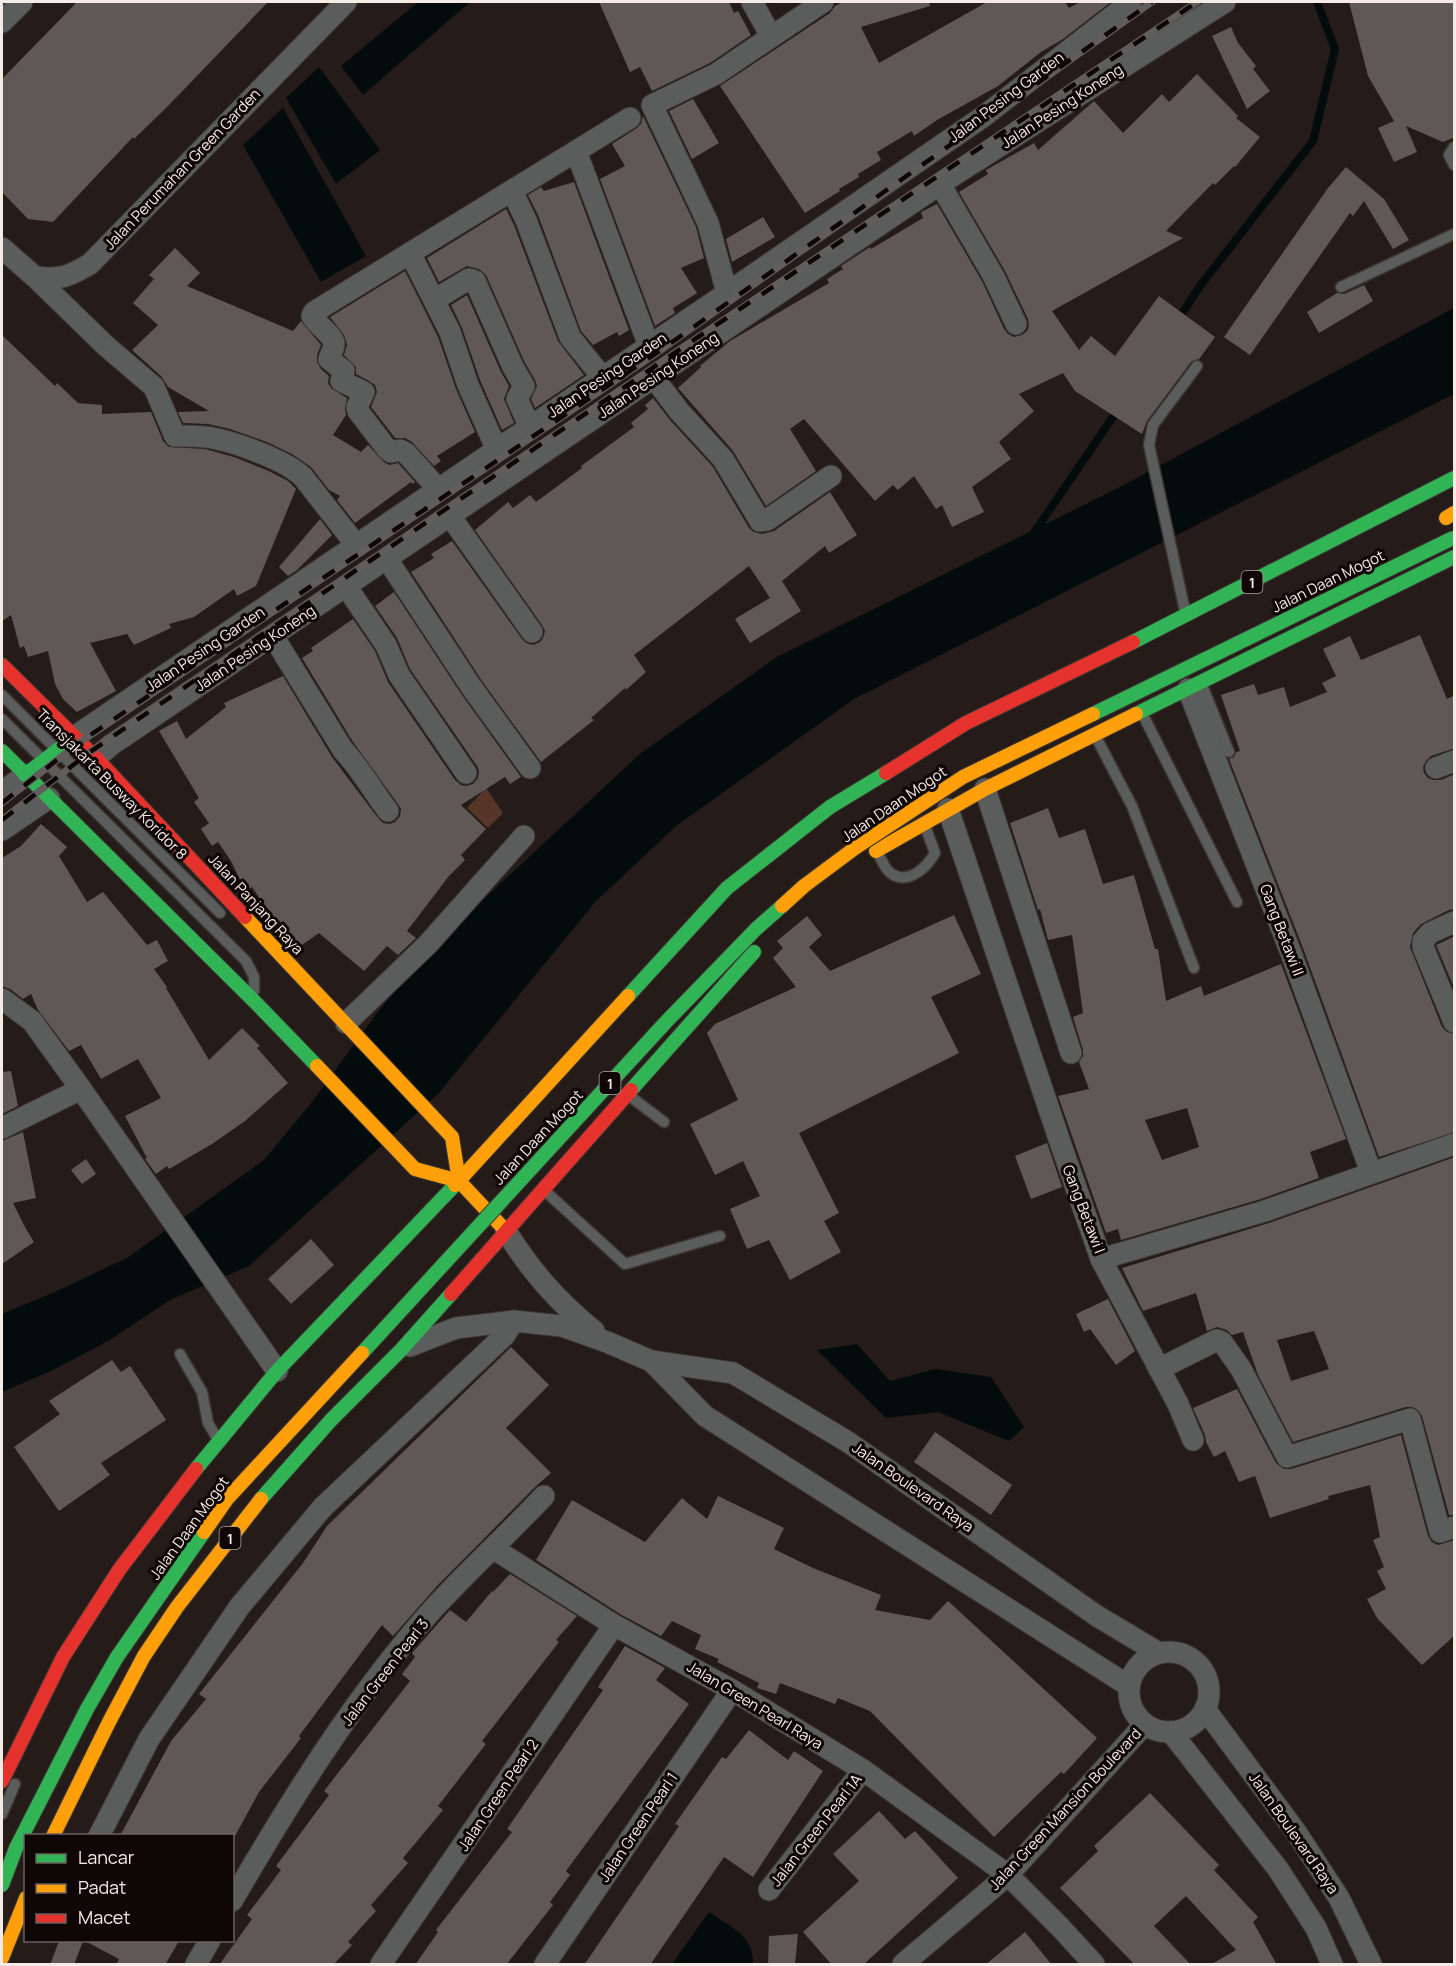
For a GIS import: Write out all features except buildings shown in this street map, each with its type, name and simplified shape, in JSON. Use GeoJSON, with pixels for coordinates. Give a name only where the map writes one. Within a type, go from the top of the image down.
{"type":"FeatureCollection","features":[{"type":"Feature","properties":{"kind":"main road","name":"Jalan Daan Mogot"},"geometry":{"type":"LineString","coordinates":[[2,1781],[63,1657],[85,1622],[150,1527],[219,1441],[277,1371],[421,1222],[727,888],[830,807],[966,723],[1186,616],[1455,478]]}},
{"type":"Feature","properties":{"kind":"main road","name":"Jalan Daan Mogot"},"geometry":{"type":"LineString","coordinates":[[2,1885],[16,1848],[87,1709],[117,1657],[227,1499],[665,1023],[756,929],[804,886],[847,854],[963,777],[1454,538]]}},
{"type":"Feature","properties":{"kind":"main road","name":"Jalan Daan Mogot"},"geometry":{"type":"LineString","coordinates":[[54,1834],[144,1656],[177,1607],[252,1509],[332,1420],[401,1350],[774,930],[811,897],[868,856],[948,809],[1455,557]]}},
{"type":"Feature","properties":{"kind":"main road","name":"Jalan Panjang Raya"},"geometry":{"type":"LineString","coordinates":[[2,665],[96,758],[452,1137],[459,1181]]}},
{"type":"Feature","properties":{"kind":"main road"},"geometry":{"type":"LineString","coordinates":[[25,775],[75,737]]}},
{"type":"Feature","properties":{"kind":"main road"},"geometry":{"type":"LineString","coordinates":[[2,752],[254,1001],[415,1169],[459,1181],[506,1231]]}},
{"type":"Feature","properties":{"kind":"main road","name":"Jalan Daan Mogot"},"geometry":{"type":"LineString","coordinates":[[487,1193],[467,1215],[506,1231]]}},
{"type":"Feature","properties":{"kind":"main road"},"geometry":{"type":"LineString","coordinates":[[421,1222],[444,1220]]}},
{"type":"Feature","properties":{"kind":"main road","name":"Jalan Daan Mogot"},"geometry":{"type":"LineString","coordinates":[[190,1528],[217,1490],[265,1438]]}},
{"type":"Feature","properties":{"kind":"main road"},"geometry":{"type":"LineString","coordinates":[[119,1570],[122,1589]]}},
{"type":"Feature","properties":{"kind":"main road"},"geometry":{"type":"LineString","coordinates":[[137,1606],[144,1610],[159,1612],[177,1607]]}},
{"type":"Feature","properties":{"kind":"main road"},"geometry":{"type":"LineString","coordinates":[[85,1622],[98,1616],[108,1615]]}},
{"type":"Feature","properties":{"kind":"main road"},"geometry":{"type":"LineString","coordinates":[[125,1618],[139,1633],[144,1656]]}},
{"type":"Feature","properties":{"kind":"main road"},"geometry":{"type":"LineString","coordinates":[[2,1958],[24,1903]]}},
{"type":"Feature","properties":{"kind":"street"},"geometry":{"type":"LineString","coordinates":[[2,22],[22,2]]}},
{"type":"Feature","properties":{"kind":"street","name":"Jalan Perumahan Green Garden"},"geometry":{"type":"LineString","coordinates":[[35,277],[55,279],[74,273],[90,264],[346,2]]}},
{"type":"Feature","properties":{"kind":"street"},"geometry":{"type":"LineString","coordinates":[[752,2],[771,36]]}},
{"type":"Feature","properties":{"kind":"street"},"geometry":{"type":"LineString","coordinates":[[727,293],[708,223],[652,105],[716,74],[823,2]]}},
{"type":"Feature","properties":{"kind":"street","name":"Jalan Pesing Garden"},"geometry":{"type":"LineString","coordinates":[[75,737],[984,116],[1131,2]]}},
{"type":"Feature","properties":{"kind":"street","name":"Jalan Pesing Koneng"},"geometry":{"type":"LineString","coordinates":[[96,758],[111,745],[940,184],[1225,2]]}},
{"type":"Feature","properties":{"kind":"street"},"geometry":{"type":"LineString","coordinates":[[439,490],[406,453],[400,450],[391,452],[388,450],[358,411],[357,407],[364,392],[341,381],[344,371],[329,359],[334,345],[333,339],[315,321],[312,316],[314,312],[630,118]]}},
{"type":"Feature","properties":{"kind":"street"},"geometry":{"type":"LineString","coordinates":[[576,151],[649,346]]}},
{"type":"Feature","properties":{"kind":"street"},"geometry":{"type":"LineString","coordinates":[[940,184],[994,277],[1016,324]]}},
{"type":"Feature","properties":{"kind":"street"},"geometry":{"type":"LineString","coordinates":[[512,191],[526,220],[570,337],[603,378]]}},
{"type":"Feature","properties":{"kind":"street"},"geometry":{"type":"LineString","coordinates":[[2,248],[106,346],[154,387],[175,436],[216,438],[250,449],[294,469],[303,477],[357,546]]}},
{"type":"Feature","properties":{"kind":"street"},"geometry":{"type":"LineString","coordinates":[[410,253],[454,342],[468,385],[497,450]]}},
{"type":"Feature","properties":{"kind":"street"},"geometry":{"type":"LineString","coordinates":[[434,300],[469,279],[476,281],[513,367],[524,386],[518,399],[530,427]]}},
{"type":"Feature","properties":{"kind":"street"},"geometry":{"type":"LineString","coordinates":[[654,378],[679,411],[723,459],[760,521],[767,520],[831,476]]}},
{"type":"Feature","properties":{"kind":"street"},"geometry":{"type":"LineString","coordinates":[[450,516],[532,632]]}},
{"type":"Feature","properties":{"kind":"street"},"geometry":{"type":"LineString","coordinates":[[387,559],[472,688],[530,768]]}},
{"type":"Feature","properties":{"kind":"street"},"geometry":{"type":"LineString","coordinates":[[346,586],[386,645],[399,675],[466,773]]}},
{"type":"Feature","properties":{"kind":"street"},"geometry":{"type":"LineString","coordinates":[[273,636],[343,750],[353,760],[370,788],[388,811]]}},
{"type":"Feature","properties":{"kind":"street","name":"Gang Betawi II"},"geometry":{"type":"LineString","coordinates":[[1194,686],[1371,1172]]}},
{"type":"Feature","properties":{"kind":"street"},"geometry":{"type":"LineString","coordinates":[[2,792],[25,775]]}},
{"type":"Feature","properties":{"kind":"street"},"geometry":{"type":"LineString","coordinates":[[986,789],[1071,1053]]}},
{"type":"Feature","properties":{"kind":"street"},"geometry":{"type":"LineString","coordinates":[[2,830],[49,798]]}},
{"type":"Feature","properties":{"kind":"street","name":"Gang Betawi I"},"geometry":{"type":"LineString","coordinates":[[948,809],[1101,1259],[1265,1211],[1455,1144]]}},
{"type":"Feature","properties":{"kind":"street"},"geometry":{"type":"LineString","coordinates":[[349,1027],[428,944],[524,836]]}},
{"type":"Feature","properties":{"kind":"street"},"geometry":{"type":"LineString","coordinates":[[1455,922],[1430,933],[1423,940],[1455,1022]]}},
{"type":"Feature","properties":{"kind":"street"},"geometry":{"type":"LineString","coordinates":[[2,999],[32,1021],[277,1371]]}},
{"type":"Feature","properties":{"kind":"street"},"geometry":{"type":"LineString","coordinates":[[2,1128],[81,1089]]}},
{"type":"Feature","properties":{"kind":"street","name":"Jalan Boulevard Raya"},"geometry":{"type":"LineString","coordinates":[[506,1231],[527,1265],[568,1311],[607,1342]]}},
{"type":"Feature","properties":{"kind":"street"},"geometry":{"type":"LineString","coordinates":[[1101,1259],[1178,1404],[1193,1440]]}},
{"type":"Feature","properties":{"kind":"street"},"geometry":{"type":"LineString","coordinates":[[100,1834],[149,1739],[240,1606],[323,1508],[504,1336],[514,1320]]}},
{"type":"Feature","properties":{"kind":"street","name":"Jalan Boulevard Raya"},"geometry":{"type":"LineString","coordinates":[[401,1350],[456,1328],[514,1320],[562,1326],[651,1361],[733,1373],[848,1442],[1097,1616],[1159,1653]]}},
{"type":"Feature","properties":{"kind":"street"},"geometry":{"type":"LineString","coordinates":[[1159,1369],[1217,1340],[1222,1342],[1241,1369],[1287,1457],[1410,1419],[1440,1532],[1455,1527]]}},
{"type":"Feature","properties":{"kind":"street","name":"Jalan Boulevard Raya"},"geometry":{"type":"LineString","coordinates":[[651,1361],[705,1416],[1129,1686]]}},
{"type":"Feature","properties":{"kind":"street","name":"Jalan Green Pearl 3"},"geometry":{"type":"LineString","coordinates":[[234,1898],[272,1832],[364,1694],[433,1610],[544,1496]]}},
{"type":"Feature","properties":{"kind":"street","name":"Jalan Green Pearl Raya"},"geometry":{"type":"LineString","coordinates":[[494,1549],[614,1625],[732,1690],[863,1770],[1008,1875],[1060,1926],[1094,1965]]}},
{"type":"Feature","properties":{"kind":"street","name":"Jalan Green Pearl 2"},"geometry":{"type":"LineString","coordinates":[[381,1965],[614,1625]]}},
{"type":"Feature","properties":{"kind":"street"},"geometry":{"type":"LineString","coordinates":[[1173,1652],[1186,1655],[1198,1664],[1208,1682],[1209,1696],[1205,1709],[1189,1727],[1171,1732],[1157,1731],[1139,1719],[1132,1707],[1129,1686],[1139,1665],[1148,1658],[1159,1653],[1173,1652]]}},
{"type":"Feature","properties":{"kind":"street","name":"Jalan Green Pearl 1"},"geometry":{"type":"LineString","coordinates":[[544,1965],[732,1690]]}},
{"type":"Feature","properties":{"kind":"street","name":"Jalan Boulevard Raya"},"geometry":{"type":"LineString","coordinates":[[1205,1709],[1296,1832],[1339,1898],[1371,1965]]}},
{"type":"Feature","properties":{"kind":"street","name":"Jalan Green Mansion Boulevard"},"geometry":{"type":"LineString","coordinates":[[903,1965],[1008,1875],[1145,1724]]}},
{"type":"Feature","properties":{"kind":"street"},"geometry":{"type":"LineString","coordinates":[[1171,1732],[1278,1869],[1316,1928],[1332,1965]]}},
{"type":"Feature","properties":{"kind":"street","name":"Jalan Green Pearl 1A"},"geometry":{"type":"LineString","coordinates":[[769,1890],[863,1770]]}},
{"type":"Feature","properties":{"kind":"street"},"geometry":{"type":"LineString","coordinates":[[196,1965],[209,1942]]}},
{"type":"Feature","properties":{"kind":"lane"},"geometry":{"type":"LineString","coordinates":[[1455,147],[1449,155],[1455,165]]}},
{"type":"Feature","properties":{"kind":"lane"},"geometry":{"type":"LineString","coordinates":[[1341,287],[1455,234]]}},
{"type":"Feature","properties":{"kind":"lane"},"geometry":{"type":"LineString","coordinates":[[1186,616],[1149,445],[1153,425],[1197,366]]}},
{"type":"Feature","properties":{"kind":"lane"},"geometry":{"type":"LineString","coordinates":[[1194,686],[1229,752]]}},
{"type":"Feature","properties":{"kind":"lane","name":"Transjakarta Busway Koridor 8"},"geometry":{"type":"LineString","coordinates":[[2,694],[230,924]]}},
{"type":"Feature","properties":{"kind":"lane"},"geometry":{"type":"LineString","coordinates":[[1142,712],[1237,902]]}},
{"type":"Feature","properties":{"kind":"lane","name":"Transjakarta Busway Koridor 8"},"geometry":{"type":"LineString","coordinates":[[2,719],[246,961],[254,977],[254,1001]]}},
{"type":"Feature","properties":{"kind":"lane"},"geometry":{"type":"LineString","coordinates":[[1095,736],[1132,806],[1194,968]]}},
{"type":"Feature","properties":{"kind":"lane"},"geometry":{"type":"LineString","coordinates":[[868,856],[885,866],[892,874],[905,878],[920,872],[930,863],[935,853],[924,823]]}},
{"type":"Feature","properties":{"kind":"lane"},"geometry":{"type":"LineString","coordinates":[[262,953],[269,957],[284,959]]}},
{"type":"Feature","properties":{"kind":"lane"},"geometry":{"type":"LineString","coordinates":[[627,1094],[664,1122]]}},
{"type":"Feature","properties":{"kind":"lane"},"geometry":{"type":"LineString","coordinates":[[543,1189],[625,1264],[720,1236]]}},
{"type":"Feature","properties":{"kind":"lane"},"geometry":{"type":"LineString","coordinates":[[180,1354],[202,1392],[208,1423],[219,1441]]}},
{"type":"Feature","properties":{"kind":"lane"},"geometry":{"type":"LineString","coordinates":[[30,1750],[42,1698]]}},
{"type":"Feature","properties":{"kind":"lane"},"geometry":{"type":"LineString","coordinates":[[10,1817],[21,1771]]}},
{"type":"Feature","properties":{"kind":"shaded area"},"geometry":{"type":"Polygon","coordinates":[[[418,2],[470,2],[363,95],[341,66],[418,2]]]}},
{"type":"Feature","properties":{"kind":"shaded area"},"geometry":{"type":"Polygon","coordinates":[[[319,67],[380,150],[336,184],[286,98],[319,67]]]}},
{"type":"Feature","properties":{"kind":"shaded area"},"geometry":{"type":"Polygon","coordinates":[[[283,108],[366,256],[321,282],[243,145],[283,108]]]}},
{"type":"Feature","properties":{"kind":"shaded area"},"geometry":{"type":"Polygon","coordinates":[[[1454,308],[1454,394],[854,699],[676,826],[596,901],[439,1093],[249,1266],[170,1300],[108,1341],[51,1371],[2,1392],[2,1314],[127,1258],[264,1160],[312,1102],[377,1013],[430,949],[641,753],[777,657],[1120,487],[1454,308]]]}},
{"type":"Feature","properties":{"kind":"shaded area"},"geometry":{"type":"Polygon","coordinates":[[[486,788],[503,813],[488,828],[467,808],[486,788]]]}},
{"type":"Feature","properties":{"kind":"shaded area"},"geometry":{"type":"Polygon","coordinates":[[[857,1344],[890,1381],[935,1369],[991,1377],[1024,1427],[1009,1441],[938,1412],[886,1418],[817,1350],[857,1344]]]}},
{"type":"Feature","properties":{"kind":"shaded area"},"geometry":{"type":"Polygon","coordinates":[[[709,1912],[732,1927],[745,1939],[750,1946],[753,1964],[672,1964],[709,1912]]]}},
{"type":"Feature","properties":{"kind":"waterway"},"geometry":{"type":"LineString","coordinates":[[1177,321],[1200,286],[1313,141],[1335,49],[1317,2]]}},
{"type":"Feature","properties":{"kind":"waterway"},"geometry":{"type":"LineString","coordinates":[[1031,537],[1119,408]]}},
{"type":"Feature","properties":{"kind":"railway"},"geometry":{"type":"LineString","coordinates":[[2,803],[80,742],[661,350],[1152,2]]}},
{"type":"Feature","properties":{"kind":"railway"},"geometry":{"type":"LineString","coordinates":[[2,820],[90,752],[667,358],[1197,2]]}},
{"type":"Feature","properties":{"kind":"traffic: fast"},"geometry":{"type":"LineString","coordinates":[[1133,642],[1454,478]]}},
{"type":"Feature","properties":{"kind":"traffic: fast"},"geometry":{"type":"LineString","coordinates":[[1093,714],[1453,538]]}},
{"type":"Feature","properties":{"kind":"traffic: fast"},"geometry":{"type":"LineString","coordinates":[[1136,714],[1454,557]]}},
{"type":"Feature","properties":{"kind":"traffic: fast"},"geometry":{"type":"LineString","coordinates":[[25,775],[74,737]]}},
{"type":"Feature","properties":{"kind":"traffic: fast"},"geometry":{"type":"LineString","coordinates":[[2,751],[317,1066]]}},
{"type":"Feature","properties":{"kind":"traffic: fast"},"geometry":{"type":"LineString","coordinates":[[628,996],[727,888],[830,807],[886,773]]}},
{"type":"Feature","properties":{"kind":"traffic: fast"},"geometry":{"type":"LineString","coordinates":[[362,1353],[665,1023],[756,929],[782,906]]}},
{"type":"Feature","properties":{"kind":"traffic: fast"},"geometry":{"type":"LineString","coordinates":[[631,1090],[754,952]]}},
{"type":"Feature","properties":{"kind":"traffic: fast"},"geometry":{"type":"LineString","coordinates":[[196,1469],[277,1371],[455,1185]]}},
{"type":"Feature","properties":{"kind":"traffic: fast"},"geometry":{"type":"LineString","coordinates":[[261,1499],[331,1420],[401,1350],[451,1294]]}},
{"type":"Feature","properties":{"kind":"traffic: fast"},"geometry":{"type":"LineString","coordinates":[[2,1885],[16,1848],[87,1709],[117,1657],[204,1532]]}},
{"type":"Feature","properties":{"kind":"traffic: slow"},"geometry":{"type":"LineString","coordinates":[[1446,518],[1454,513]]}},
{"type":"Feature","properties":{"kind":"traffic: slow"},"geometry":{"type":"LineString","coordinates":[[782,906],[804,886],[855,848],[963,777],[1093,714]]}},
{"type":"Feature","properties":{"kind":"traffic: slow"},"geometry":{"type":"LineString","coordinates":[[876,851],[985,789],[1136,714]]}},
{"type":"Feature","properties":{"kind":"traffic: slow"},"geometry":{"type":"LineString","coordinates":[[245,917],[452,1137],[459,1181]]}},
{"type":"Feature","properties":{"kind":"traffic: slow"},"geometry":{"type":"LineString","coordinates":[[455,1185],[628,996]]}},
{"type":"Feature","properties":{"kind":"traffic: slow"},"geometry":{"type":"LineString","coordinates":[[317,1066],[415,1169],[459,1181],[506,1231]]}},
{"type":"Feature","properties":{"kind":"traffic: slow"},"geometry":{"type":"LineString","coordinates":[[204,1532],[227,1499],[362,1353]]}},
{"type":"Feature","properties":{"kind":"traffic: slow"},"geometry":{"type":"LineString","coordinates":[[54,1834],[144,1656],[177,1607],[261,1499]]}},
{"type":"Feature","properties":{"kind":"traffic: slow"},"geometry":{"type":"LineString","coordinates":[[2,1958],[24,1903]]}},
{"type":"Feature","properties":{"kind":"traffic: jam"},"geometry":{"type":"LineString","coordinates":[[886,773],[966,723],[1133,642]]}},
{"type":"Feature","properties":{"kind":"traffic: jam"},"geometry":{"type":"LineString","coordinates":[[2,665],[96,758],[245,917]]}},
{"type":"Feature","properties":{"kind":"traffic: jam"},"geometry":{"type":"LineString","coordinates":[[451,1294],[631,1090]]}},
{"type":"Feature","properties":{"kind":"traffic: jam"},"geometry":{"type":"LineString","coordinates":[[2,1781],[63,1657],[119,1570],[196,1469]]}}]}
